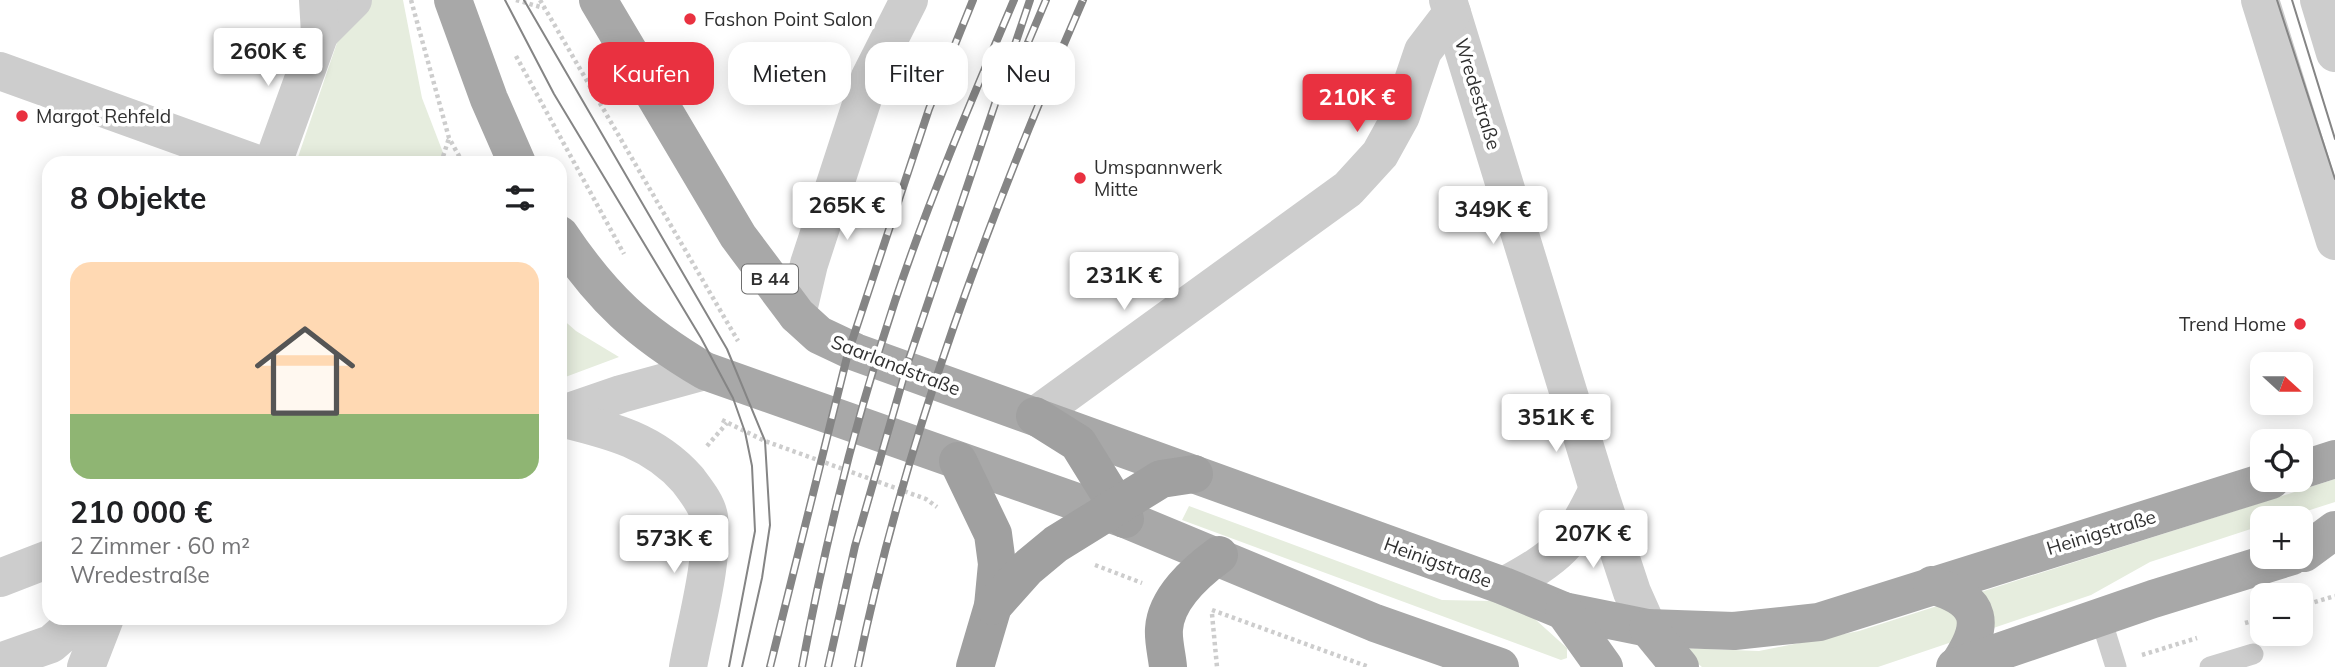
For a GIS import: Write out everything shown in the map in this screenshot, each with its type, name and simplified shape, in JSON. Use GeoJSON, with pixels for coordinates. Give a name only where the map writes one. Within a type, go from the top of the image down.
{"type":"FeatureCollection","features":[{"type":"Feature","properties":{"kind":"highway"},"geometry":{"type":"LineString","coordinates":[[1035,416],[1078,443],[1117,513]]}},
{"type":"Feature","properties":{"kind":"highway"},"geometry":{"type":"LineString","coordinates":[[944,456],[993,534],[997,564],[993,606],[975,667]]}},
{"type":"Feature","properties":{"kind":"highway"},"geometry":{"type":"LineString","coordinates":[[993,606],[1026,569],[1056,544],[1117,513],[1161,479],[1194,474]]}},
{"type":"Feature","properties":{"kind":"highway"},"geometry":{"type":"LineString","coordinates":[[1168,667],[1163,627],[1176,597],[1196,572],[1219,555]]}},
{"type":"Feature","properties":{"kind":"main road"},"geometry":{"type":"LineString","coordinates":[[453,0],[489,99],[514,156]]}},
{"type":"Feature","properties":{"kind":"main road","name":"Saarlandstraße"},"geometry":{"type":"LineString","coordinates":[[582,7],[738,236],[797,315],[819,335],[855,352],[1194,474]]}},
{"type":"Feature","properties":{"kind":"main road"},"geometry":{"type":"LineString","coordinates":[[567,245],[621,313],[665,347],[705,371],[944,456],[1117,513],[1375,623],[1500,667]]}},
{"type":"Feature","properties":{"kind":"main road"},"geometry":{"type":"LineString","coordinates":[[2313,466],[2335,460]]}},
{"type":"Feature","properties":{"kind":"main road","name":"Heinigstraße"},"geometry":{"type":"LineString","coordinates":[[1194,474],[1504,586],[1564,611],[1648,628],[1734,631],[1819,622],[2250,487]]}},
{"type":"Feature","properties":{"kind":"main road"},"geometry":{"type":"LineString","coordinates":[[2313,550],[2335,530]]}},
{"type":"Feature","properties":{"kind":"main road"},"geometry":{"type":"LineString","coordinates":[[1956,667],[2101,619],[2152,599],[2256,569]]}},
{"type":"Feature","properties":{"kind":"main road"},"geometry":{"type":"LineString","coordinates":[[1932,585],[1955,592],[1971,605],[1976,622],[1973,643],[1956,667]]}},
{"type":"Feature","properties":{"kind":"main road"},"geometry":{"type":"LineString","coordinates":[[1564,611],[1604,667]]}},
{"type":"Feature","properties":{"kind":"main road"},"geometry":{"type":"LineString","coordinates":[[1648,628],[1680,667]]}},
{"type":"Feature","properties":{"kind":"street"},"geometry":{"type":"LineString","coordinates":[[275,156],[319,17],[353,0]]}},
{"type":"Feature","properties":{"kind":"street"},"geometry":{"type":"LineString","coordinates":[[797,315],[809,264],[870,77],[909,0]]}},
{"type":"Feature","properties":{"kind":"street"},"geometry":{"type":"LineString","coordinates":[[2260,0],[2335,240]]}},
{"type":"Feature","properties":{"kind":"street"},"geometry":{"type":"LineString","coordinates":[[2319,0],[2335,53]]}},
{"type":"Feature","properties":{"kind":"street"},"geometry":{"type":"LineString","coordinates":[[1035,416],[1348,189],[1380,154],[1401,116],[1423,51],[1450,6]]}},
{"type":"Feature","properties":{"kind":"street","name":"Wredestraße"},"geometry":{"type":"LineString","coordinates":[[1450,6],[1598,489],[1632,592],[1648,628]]}},
{"type":"Feature","properties":{"kind":"street"},"geometry":{"type":"LineString","coordinates":[[0,71],[236,156]]}},
{"type":"Feature","properties":{"kind":"street"},"geometry":{"type":"LineString","coordinates":[[567,413],[621,394],[705,371]]}},
{"type":"Feature","properties":{"kind":"street"},"geometry":{"type":"LineString","coordinates":[[567,418],[621,433],[651,447],[675,466],[699,494],[709,517],[707,558],[688,667]]}},
{"type":"Feature","properties":{"kind":"street"},"geometry":{"type":"LineString","coordinates":[[1504,586],[1539,566],[1565,546],[1598,489]]}},
{"type":"Feature","properties":{"kind":"street"},"geometry":{"type":"LineString","coordinates":[[0,578],[42,562]]}},
{"type":"Feature","properties":{"kind":"street"},"geometry":{"type":"LineString","coordinates":[[0,662],[51,644],[73,625]]}},
{"type":"Feature","properties":{"kind":"street"},"geometry":{"type":"LineString","coordinates":[[86,667],[101,625]]}},
{"type":"Feature","properties":{"kind":"lane"},"geometry":{"type":"LineString","coordinates":[[2101,619],[2115,665]]}},
{"type":"Feature","properties":{"kind":"lane"},"geometry":{"type":"LineString","coordinates":[[2210,667],[2253,654]]}},
{"type":"Feature","properties":{"kind":"path"},"geometry":{"type":"LineString","coordinates":[[411,0],[449,138],[459,156]]}},
{"type":"Feature","properties":{"kind":"path"},"geometry":{"type":"LineString","coordinates":[[516,0],[582,7]]}},
{"type":"Feature","properties":{"kind":"path"},"geometry":{"type":"LineString","coordinates":[[540,0],[582,7]]}},
{"type":"Feature","properties":{"kind":"path"},"geometry":{"type":"LineString","coordinates":[[582,7],[740,345]]}},
{"type":"Feature","properties":{"kind":"path"},"geometry":{"type":"LineString","coordinates":[[512,48],[625,255]]}},
{"type":"Feature","properties":{"kind":"path"},"geometry":{"type":"LineString","coordinates":[[443,156],[449,138]]}},
{"type":"Feature","properties":{"kind":"path"},"geometry":{"type":"LineString","coordinates":[[2313,602],[2335,596]]}},
{"type":"Feature","properties":{"kind":"path"},"geometry":{"type":"LineString","coordinates":[[1211,609],[1217,667]]}},
{"type":"Feature","properties":{"kind":"path"},"geometry":{"type":"LineString","coordinates":[[2238,626],[2250,622]]}},
{"type":"Feature","properties":{"kind":"path"},"geometry":{"type":"LineString","coordinates":[[2115,665],[2201,637]]}},
{"type":"Feature","properties":{"kind":"green space"},"geometry":{"type":"Polygon","coordinates":[[[369,0],[403,0],[422,98],[444,156],[298,156],[340,34],[369,0]]]}},
{"type":"Feature","properties":{"kind":"green space"},"geometry":{"type":"Polygon","coordinates":[[[567,323],[576,331],[619,357],[567,376],[567,323]]]}},
{"type":"Feature","properties":{"kind":"green space"},"geometry":{"type":"Polygon","coordinates":[[[2335,479],[2335,502],[2313,509],[2313,506],[2250,506],[2294,492],[2313,492],[2313,486],[2335,479]]]}},
{"type":"Feature","properties":{"kind":"green space"},"geometry":{"type":"Polygon","coordinates":[[[1189,506],[1442,600],[1492,601],[1526,611],[1567,648],[1567,658],[1561,660],[1182,520],[1189,506]]]}},
{"type":"Feature","properties":{"kind":"green space"},"geometry":{"type":"Polygon","coordinates":[[[2250,506],[2250,529],[2150,562],[2091,595],[1878,667],[1702,667],[1679,648],[1759,651],[1859,631],[2250,506]]]}},
{"type":"Feature","properties":{"kind":"tram line"},"geometry":{"type":"LineString","coordinates":[[505,0],[554,94],[701,338],[733,398],[745,432],[752,466],[755,531],[729,667]]}},
{"type":"Feature","properties":{"kind":"tram line"},"geometry":{"type":"LineString","coordinates":[[524,0],[727,349],[765,441],[770,525],[762,578],[742,667]]}},
{"type":"Feature","properties":{"kind":"tram line"},"geometry":{"type":"LineString","coordinates":[[2277,0],[2335,179]]}},
{"type":"Feature","properties":{"kind":"tram line"},"geometry":{"type":"LineString","coordinates":[[2292,0],[2335,139]]}},
{"type":"Feature","properties":{"kind":"railway"},"geometry":{"type":"LineString","coordinates":[[770,667],[848,353],[929,109],[973,0]]}},
{"type":"Feature","properties":{"kind":"railway"},"geometry":{"type":"LineString","coordinates":[[802,667],[842,482],[880,346],[937,187],[1014,0]]}},
{"type":"Feature","properties":{"kind":"railway"},"geometry":{"type":"LineString","coordinates":[[828,667],[855,546],[908,362],[1030,0]]}},
{"type":"Feature","properties":{"kind":"railway"},"geometry":{"type":"LineString","coordinates":[[1028,42],[1046,0]]}},
{"type":"Feature","properties":{"kind":"railway"},"geometry":{"type":"LineString","coordinates":[[858,667],[900,496],[953,328],[1015,162],[1083,0]]}},
{"type":"Feature","properties":{"kind":"place","name":"Fashon Point Salon"},"geometry":{"type":"Point","coordinates":[690,19]}},
{"type":"Feature","properties":{"kind":"place","name":"Margot Rehfeld"},"geometry":{"type":"Point","coordinates":[22,116]}},
{"type":"Feature","properties":{"kind":"place","name":"Umspannwerk Mitte"},"geometry":{"type":"Point","coordinates":[1080,178]}},
{"type":"Feature","properties":{"kind":"place","name":"Trend Home"},"geometry":{"type":"Point","coordinates":[2300,324]}}]}
